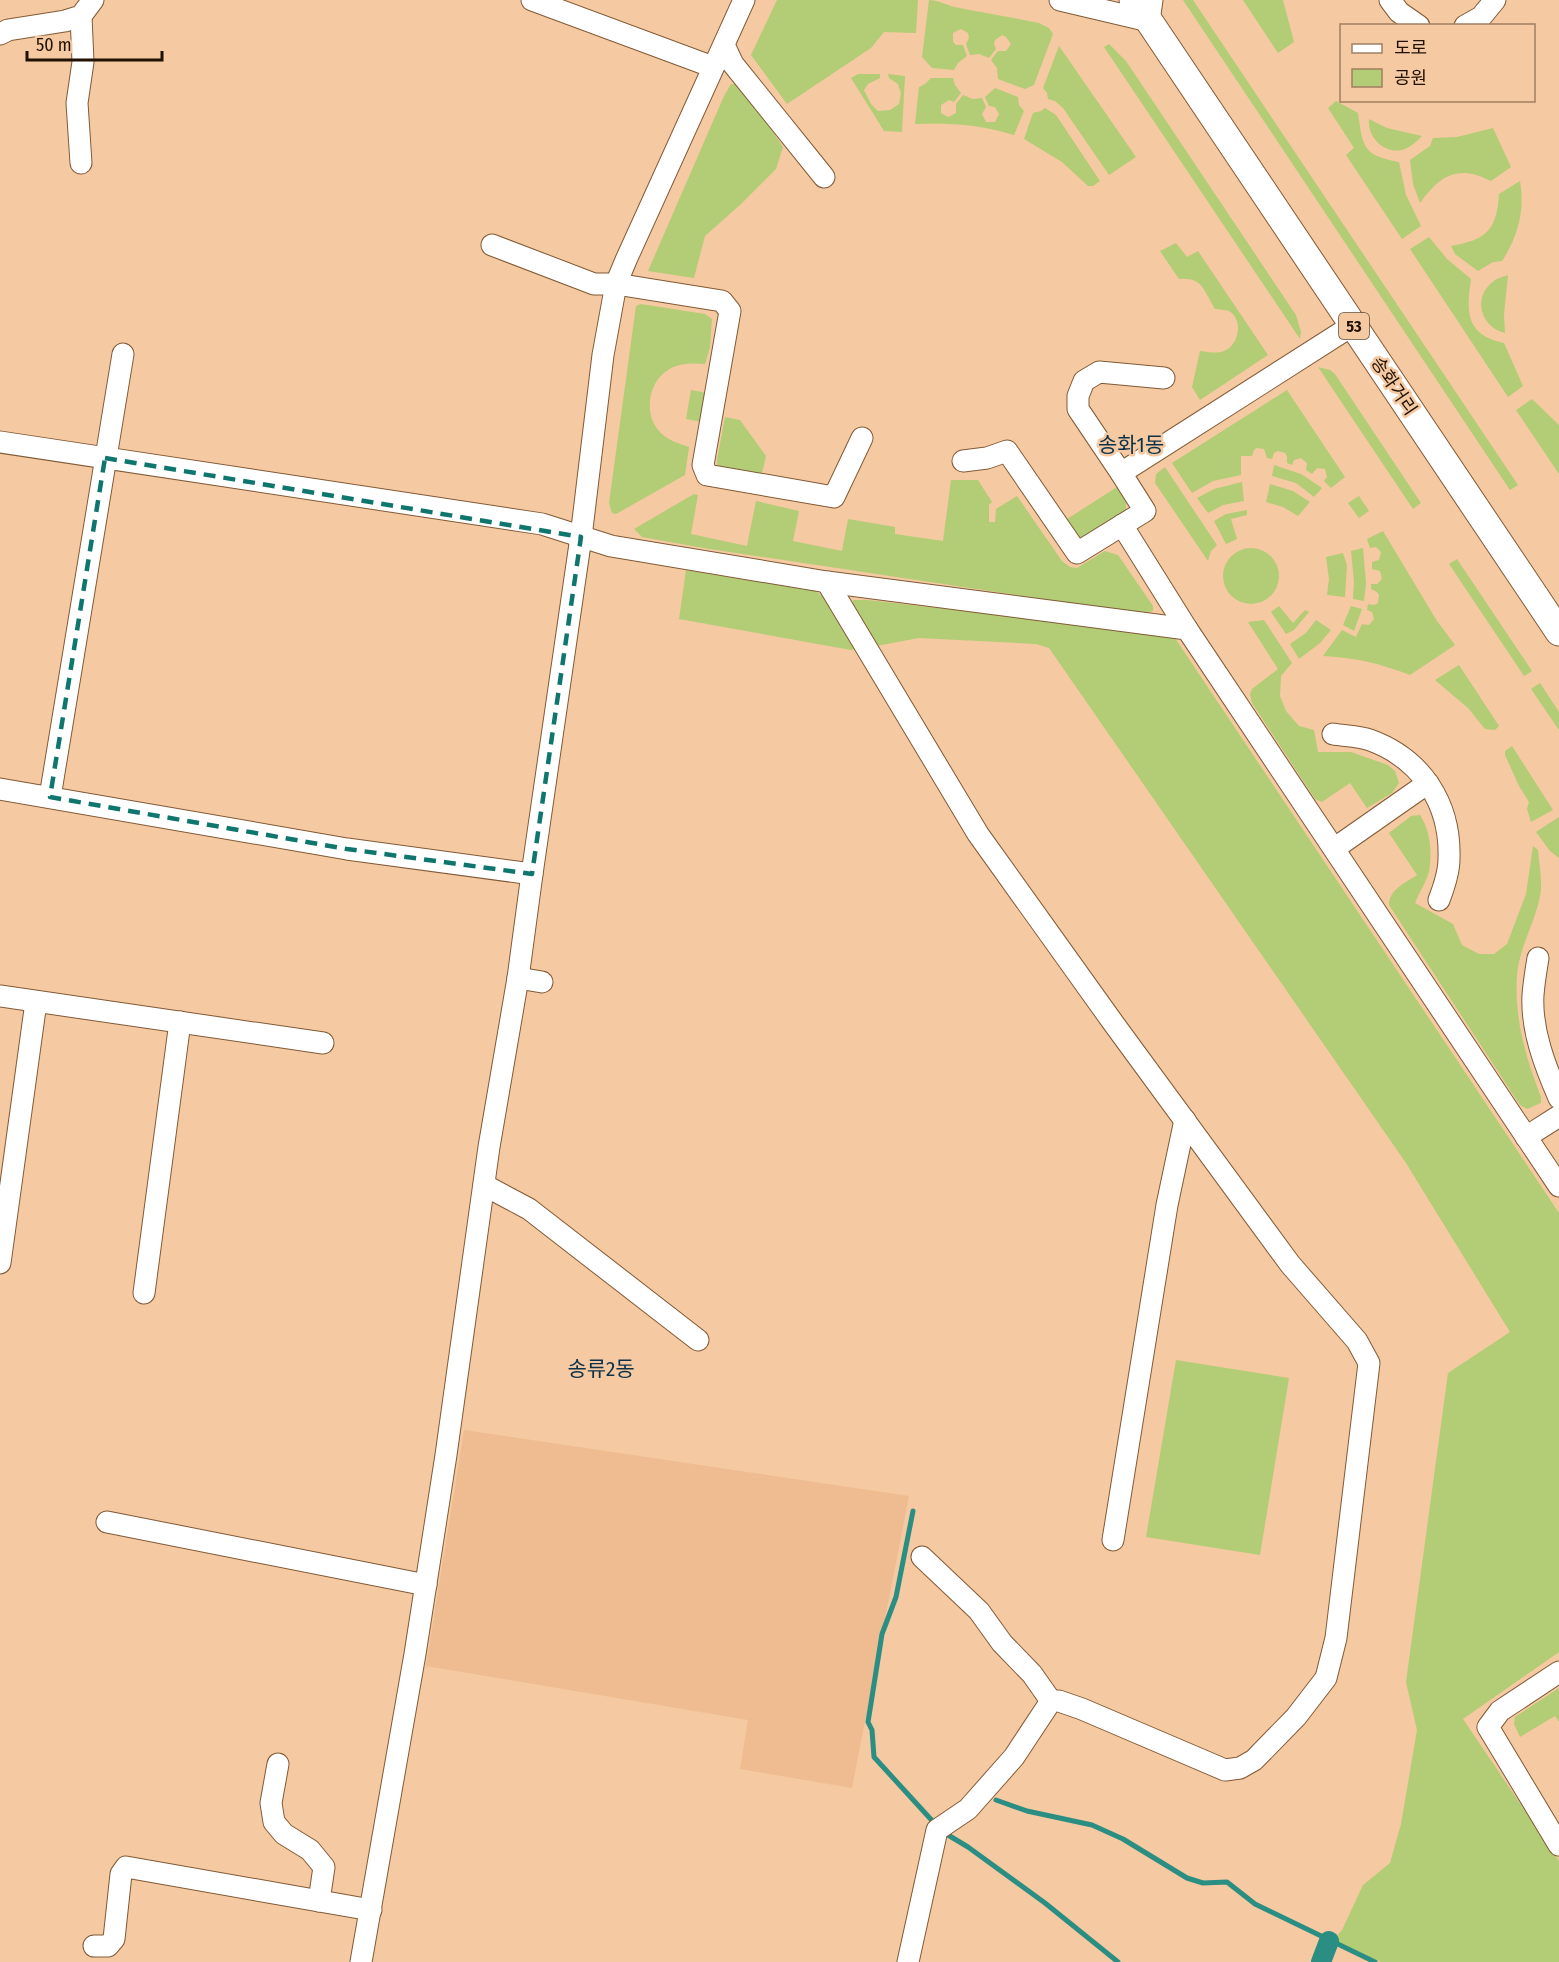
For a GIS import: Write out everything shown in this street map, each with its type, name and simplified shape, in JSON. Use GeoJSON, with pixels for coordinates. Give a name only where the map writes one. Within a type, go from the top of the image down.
{"type":"FeatureCollection","features":[{"type":"Feature","properties":{"kind":"main road","name":"송화거리"},"geometry":{"type":"LineString","coordinates":[[1142,5],[1559,632]]}},
{"type":"Feature","properties":{"kind":"street"},"geometry":{"type":"LineString","coordinates":[[532,0],[713,67]]}},
{"type":"Feature","properties":{"kind":"street"},"geometry":{"type":"LineString","coordinates":[[362,1962],[426,1585],[484,1185],[518,978],[582,537],[603,355],[616,284],[744,0]]}},
{"type":"Feature","properties":{"kind":"street"},"geometry":{"type":"LineString","coordinates":[[1060,0],[1142,5]]}},
{"type":"Feature","properties":{"kind":"street"},"geometry":{"type":"LineString","coordinates":[[1390,0],[1399,12],[1416,24]]}},
{"type":"Feature","properties":{"kind":"street"},"geometry":{"type":"LineString","coordinates":[[1468,24],[1481,16],[1495,0]]}},
{"type":"Feature","properties":{"kind":"street"},"geometry":{"type":"LineString","coordinates":[[0,33],[65,21],[87,8]]}},
{"type":"Feature","properties":{"kind":"street"},"geometry":{"type":"LineString","coordinates":[[81,163],[77,103],[87,8]]}},
{"type":"Feature","properties":{"kind":"street"},"geometry":{"type":"LineString","coordinates":[[724,45],[733,63],[824,177]]}},
{"type":"Feature","properties":{"kind":"street"},"geometry":{"type":"LineString","coordinates":[[492,244],[594,284],[616,284],[722,301],[730,311],[703,465],[707,475],[834,497],[862,438]]}},
{"type":"Feature","properties":{"kind":"street"},"geometry":{"type":"LineString","coordinates":[[1122,473],[1353,325]]}},
{"type":"Feature","properties":{"kind":"street"},"geometry":{"type":"LineString","coordinates":[[50,797],[123,354]]}},
{"type":"Feature","properties":{"kind":"street"},"geometry":{"type":"LineString","coordinates":[[963,461],[987,458],[1007,451],[1077,553],[1145,511],[1078,409],[1078,396],[1084,381],[1099,372],[1164,378]]}},
{"type":"Feature","properties":{"kind":"street"},"geometry":{"type":"LineString","coordinates":[[0,442],[542,524],[611,546],[827,582],[1187,629]]}},
{"type":"Feature","properties":{"kind":"street"},"geometry":{"type":"LineString","coordinates":[[1122,525],[1187,629],[1559,1186]]}},
{"type":"Feature","properties":{"kind":"street"},"geometry":{"type":"LineString","coordinates":[[827,582],[978,834],[1290,1264],[1357,1341],[1370,1363],[1334,1648],[1326,1678],[1296,1717],[1254,1760],[1240,1768],[1225,1770],[1082,1709],[1059,1701],[1052,1701]]}},
{"type":"Feature","properties":{"kind":"street"},"geometry":{"type":"LineString","coordinates":[[1333,734],[1369,740],[1405,758],[1428,783],[1442,806],[1448,838],[1449,861],[1439,900]]}},
{"type":"Feature","properties":{"kind":"street"},"geometry":{"type":"LineString","coordinates":[[1335,848],[1428,783]]}},
{"type":"Feature","properties":{"kind":"street"},"geometry":{"type":"LineString","coordinates":[[0,789],[347,849],[532,874]]}},
{"type":"Feature","properties":{"kind":"street"},"geometry":{"type":"LineString","coordinates":[[1538,958],[1533,995],[1536,1032],[1548,1073],[1559,1098]]}},
{"type":"Feature","properties":{"kind":"street"},"geometry":{"type":"LineString","coordinates":[[518,978],[542,982]]}},
{"type":"Feature","properties":{"kind":"street"},"geometry":{"type":"LineString","coordinates":[[0,996],[323,1043]]}},
{"type":"Feature","properties":{"kind":"street"},"geometry":{"type":"LineString","coordinates":[[0,1263],[36,1002]]}},
{"type":"Feature","properties":{"kind":"street"},"geometry":{"type":"LineString","coordinates":[[144,1293],[180,1022]]}},
{"type":"Feature","properties":{"kind":"street"},"geometry":{"type":"LineString","coordinates":[[1526,1137],[1559,1116]]}},
{"type":"Feature","properties":{"kind":"street"},"geometry":{"type":"LineString","coordinates":[[1113,1540],[1167,1205],[1185,1120]]}},
{"type":"Feature","properties":{"kind":"street"},"geometry":{"type":"LineString","coordinates":[[484,1185],[530,1209],[698,1340]]}},
{"type":"Feature","properties":{"kind":"street"},"geometry":{"type":"LineString","coordinates":[[107,1522],[426,1585]]}},
{"type":"Feature","properties":{"kind":"street"},"geometry":{"type":"LineString","coordinates":[[922,1557],[979,1611],[1002,1643],[1032,1674],[1052,1701]]}},
{"type":"Feature","properties":{"kind":"street"},"geometry":{"type":"LineString","coordinates":[[1559,1672],[1500,1711],[1488,1727],[1559,1845]]}},
{"type":"Feature","properties":{"kind":"street"},"geometry":{"type":"LineString","coordinates":[[908,1962],[939,1828],[968,1809],[1014,1757],[1052,1701]]}},
{"type":"Feature","properties":{"kind":"street"},"geometry":{"type":"LineString","coordinates":[[278,1764],[271,1803],[274,1822],[284,1834],[310,1850],[324,1867],[319,1901]]}},
{"type":"Feature","properties":{"kind":"street"},"geometry":{"type":"LineString","coordinates":[[94,1946],[108,1947],[114,1939],[121,1874],[126,1867],[371,1910]]}},
{"type":"Feature","properties":{"kind":"highlighted area"},"geometry":{"type":"Polygon","coordinates":[[[105,458],[581,537],[532,874],[347,849],[50,797],[105,458]]]}},
{"type":"Feature","properties":{"kind":"shaded area"},"geometry":{"type":"Polygon","coordinates":[[[464,1430],[909,1496],[852,1788],[740,1769],[748,1720],[426,1666],[464,1430]]]}},
{"type":"Feature","properties":{"kind":"green space"},"geometry":{"type":"Polygon","coordinates":[[[777,0],[918,0],[916,33],[884,32],[871,48],[787,104],[751,55],[777,0]]]}},
{"type":"Feature","properties":{"kind":"green space"},"geometry":{"type":"Polygon","coordinates":[[[929,0],[1039,23],[1049,28],[1053,34],[1034,85],[1025,89],[998,79],[997,68],[991,60],[998,51],[1006,51],[1011,44],[1002,35],[995,40],[996,49],[989,58],[979,54],[970,55],[966,44],[969,38],[968,33],[961,29],[953,33],[953,42],[956,45],[963,45],[967,56],[958,63],[954,70],[932,68],[922,57],[929,0]]]}},
{"type":"Feature","properties":{"kind":"green space"},"geometry":{"type":"Polygon","coordinates":[[[1183,0],[1193,0],[1518,485],[1510,490],[1183,0]]]}},
{"type":"Feature","properties":{"kind":"green space"},"geometry":{"type":"Polygon","coordinates":[[[1243,0],[1283,0],[1294,42],[1278,53],[1243,0]]]}},
{"type":"Feature","properties":{"kind":"green space"},"geometry":{"type":"Polygon","coordinates":[[[1109,44],[1126,61],[1296,315],[1301,332],[1300,339],[1104,47],[1109,44]]]}},
{"type":"Feature","properties":{"kind":"green space"},"geometry":{"type":"Polygon","coordinates":[[[1059,46],[1136,157],[1109,175],[1063,108],[1055,101],[1048,99],[1043,88],[1059,46]]]}},
{"type":"Feature","properties":{"kind":"green space"},"geometry":{"type":"Polygon","coordinates":[[[858,74],[880,74],[880,78],[868,84],[864,90],[871,104],[878,111],[890,110],[899,104],[901,94],[898,84],[889,78],[888,74],[905,76],[902,132],[884,131],[851,78],[858,74]]]}},
{"type":"Feature","properties":{"kind":"green space"},"geometry":{"type":"Polygon","coordinates":[[[931,78],[953,78],[961,93],[954,102],[949,100],[941,105],[941,113],[948,117],[956,113],[956,104],[963,95],[973,99],[982,98],[986,107],[982,114],[986,122],[995,122],[999,114],[995,107],[989,106],[985,97],[995,88],[1018,97],[1019,105],[1024,111],[1014,135],[989,128],[965,125],[915,124],[919,87],[931,78]]]}},
{"type":"Feature","properties":{"kind":"green space"},"geometry":{"type":"Polygon","coordinates":[[[731,84],[740,84],[783,147],[776,169],[705,236],[694,278],[648,271],[724,96],[731,84]]]}},
{"type":"Feature","properties":{"kind":"green space"},"geometry":{"type":"Polygon","coordinates":[[[1336,101],[1358,113],[1363,142],[1371,152],[1399,162],[1406,195],[1421,226],[1402,239],[1346,155],[1354,148],[1328,108],[1336,101]]]}},
{"type":"Feature","properties":{"kind":"green space"},"geometry":{"type":"Polygon","coordinates":[[[1045,108],[1056,115],[1100,181],[1093,186],[1088,186],[1062,162],[1024,139],[1033,113],[1045,108]]]}},
{"type":"Feature","properties":{"kind":"green space"},"geometry":{"type":"Polygon","coordinates":[[[1369,119],[1387,128],[1422,136],[1405,149],[1395,151],[1378,142],[1371,132],[1369,119]]]}},
{"type":"Feature","properties":{"kind":"green space"},"geometry":{"type":"Polygon","coordinates":[[[1493,128],[1511,167],[1491,181],[1469,173],[1451,175],[1435,185],[1420,203],[1413,184],[1410,160],[1430,146],[1433,138],[1457,137],[1493,128]]]}},
{"type":"Feature","properties":{"kind":"green space"},"geometry":{"type":"Polygon","coordinates":[[[1520,181],[1521,213],[1512,242],[1502,261],[1493,262],[1478,271],[1455,254],[1451,246],[1473,240],[1487,231],[1496,216],[1499,194],[1520,181]]]}},
{"type":"Feature","properties":{"kind":"green space"},"geometry":{"type":"Polygon","coordinates":[[[1429,237],[1447,259],[1471,279],[1469,312],[1471,321],[1482,334],[1504,343],[1523,386],[1508,397],[1410,249],[1429,237]]]}},
{"type":"Feature","properties":{"kind":"green space"},"geometry":{"type":"Polygon","coordinates":[[[1176,243],[1187,257],[1198,251],[1268,355],[1200,400],[1192,387],[1200,351],[1218,352],[1229,348],[1236,338],[1238,326],[1234,315],[1229,311],[1215,309],[1202,286],[1193,280],[1179,279],[1160,251],[1176,243]]]}},
{"type":"Feature","properties":{"kind":"green space"},"geometry":{"type":"Polygon","coordinates":[[[1508,275],[1504,314],[1505,333],[1496,330],[1485,318],[1481,302],[1487,287],[1497,279],[1508,275]]]}},
{"type":"Feature","properties":{"kind":"green space"},"geometry":{"type":"Polygon","coordinates":[[[641,304],[705,314],[712,319],[710,347],[705,364],[681,365],[661,375],[652,390],[650,399],[651,417],[660,432],[689,447],[685,475],[616,514],[612,513],[609,503],[636,306],[641,304]]]}},
{"type":"Feature","properties":{"kind":"green space"},"geometry":{"type":"Polygon","coordinates":[[[1318,367],[1335,374],[1421,503],[1413,509],[1318,367]]]}},
{"type":"Feature","properties":{"kind":"green space"},"geometry":{"type":"Polygon","coordinates":[[[691,390],[707,393],[702,422],[686,419],[691,390]]]}},
{"type":"Feature","properties":{"kind":"green space"},"geometry":{"type":"Polygon","coordinates":[[[1287,390],[1345,477],[1331,488],[1324,481],[1327,477],[1325,469],[1317,468],[1312,474],[1306,470],[1307,463],[1301,458],[1294,460],[1292,465],[1287,463],[1285,453],[1278,451],[1274,453],[1272,459],[1267,458],[1264,449],[1257,448],[1252,456],[1241,456],[1241,475],[1213,481],[1192,493],[1172,463],[1287,390]]]}},
{"type":"Feature","properties":{"kind":"green space"},"geometry":{"type":"Polygon","coordinates":[[[1532,399],[1559,425],[1559,474],[1516,410],[1532,399]]]}},
{"type":"Feature","properties":{"kind":"green space"},"geometry":{"type":"Polygon","coordinates":[[[725,417],[740,420],[766,456],[761,478],[717,465],[725,417]]]}},
{"type":"Feature","properties":{"kind":"green space"},"geometry":{"type":"Polygon","coordinates":[[[1274,465],[1301,474],[1322,488],[1314,497],[1296,483],[1272,476],[1274,465]]]}},
{"type":"Feature","properties":{"kind":"green space"},"geometry":{"type":"Polygon","coordinates":[[[1165,467],[1217,545],[1211,551],[1208,561],[1155,483],[1156,474],[1165,467]]]}},
{"type":"Feature","properties":{"kind":"green space"},"geometry":{"type":"Polygon","coordinates":[[[951,480],[978,480],[992,502],[989,505],[989,522],[995,522],[996,509],[1017,496],[1062,561],[1070,567],[1077,568],[1105,551],[1118,555],[1153,606],[1153,611],[1143,614],[703,548],[642,537],[634,529],[694,494],[698,495],[691,534],[747,546],[756,501],[799,511],[793,541],[842,551],[848,519],[895,527],[895,534],[943,541],[951,480]]]}},
{"type":"Feature","properties":{"kind":"green space"},"geometry":{"type":"Polygon","coordinates":[[[1242,482],[1244,501],[1223,505],[1208,513],[1197,498],[1214,489],[1242,482]]]}},
{"type":"Feature","properties":{"kind":"green space"},"geometry":{"type":"Polygon","coordinates":[[[1270,484],[1293,491],[1310,502],[1298,516],[1283,507],[1266,502],[1270,484]]]}},
{"type":"Feature","properties":{"kind":"green space"},"geometry":{"type":"Polygon","coordinates":[[[1117,487],[1126,502],[1126,509],[1122,515],[1080,539],[1073,535],[1064,521],[1117,487]]]}},
{"type":"Feature","properties":{"kind":"green space"},"geometry":{"type":"Polygon","coordinates":[[[1359,496],[1369,511],[1359,518],[1348,503],[1359,496]]]}},
{"type":"Feature","properties":{"kind":"green space"},"geometry":{"type":"Polygon","coordinates":[[[1247,510],[1247,515],[1231,519],[1237,539],[1226,544],[1214,521],[1226,514],[1247,510]]]}},
{"type":"Feature","properties":{"kind":"green space"},"geometry":{"type":"Polygon","coordinates":[[[1383,531],[1437,621],[1455,645],[1410,675],[1368,662],[1323,656],[1342,630],[1356,637],[1362,624],[1369,625],[1374,619],[1372,612],[1367,610],[1368,604],[1378,603],[1379,595],[1371,589],[1371,584],[1377,584],[1382,579],[1380,571],[1372,569],[1372,562],[1379,560],[1381,552],[1376,547],[1370,548],[1367,539],[1383,531]]]}},
{"type":"Feature","properties":{"kind":"green space"},"geometry":{"type":"Polygon","coordinates":[[[1245,548],[1257,548],[1271,556],[1279,570],[1277,587],[1271,596],[1257,604],[1245,604],[1228,592],[1223,582],[1223,570],[1235,553],[1245,548]]]}},
{"type":"Feature","properties":{"kind":"green space"},"geometry":{"type":"Polygon","coordinates":[[[1363,548],[1366,583],[1364,601],[1353,599],[1351,551],[1363,548]]]}},
{"type":"Feature","properties":{"kind":"green space"},"geometry":{"type":"Polygon","coordinates":[[[1343,553],[1347,565],[1345,597],[1327,595],[1329,579],[1326,557],[1343,553]]]}},
{"type":"Feature","properties":{"kind":"green space"},"geometry":{"type":"Polygon","coordinates":[[[1457,559],[1532,671],[1524,676],[1449,564],[1457,559]]]}},
{"type":"Feature","properties":{"kind":"green space"},"geometry":{"type":"Polygon","coordinates":[[[686,570],[815,591],[826,598],[855,649],[679,619],[686,570]]]}},
{"type":"Feature","properties":{"kind":"green space"},"geometry":{"type":"Polygon","coordinates":[[[853,600],[1171,635],[1175,638],[1559,1213],[1559,1652],[1463,1719],[1559,1861],[1559,1962],[1381,1962],[1333,1940],[1342,1930],[1363,1885],[1390,1863],[1401,1824],[1417,1730],[1406,1682],[1448,1373],[1510,1332],[1406,1163],[1049,648],[1036,644],[919,638],[876,646],[852,605],[853,600]]]}},
{"type":"Feature","properties":{"kind":"green space"},"geometry":{"type":"Polygon","coordinates":[[[1279,606],[1293,623],[1305,610],[1309,612],[1294,630],[1286,634],[1271,612],[1279,606]]]}},
{"type":"Feature","properties":{"kind":"green space"},"geometry":{"type":"Polygon","coordinates":[[[1351,606],[1362,609],[1354,631],[1343,625],[1351,606]]]}},
{"type":"Feature","properties":{"kind":"green space"},"geometry":{"type":"Polygon","coordinates":[[[1264,620],[1292,663],[1281,676],[1280,696],[1286,711],[1299,726],[1314,730],[1318,752],[1351,752],[1388,765],[1395,771],[1399,783],[1392,793],[1367,808],[1350,783],[1322,802],[1315,799],[1252,703],[1250,694],[1252,689],[1278,669],[1248,622],[1264,620]]]}},
{"type":"Feature","properties":{"kind":"green space"},"geometry":{"type":"Polygon","coordinates":[[[1316,620],[1331,630],[1320,643],[1299,659],[1290,644],[1306,633],[1316,620]]]}},
{"type":"Feature","properties":{"kind":"green space"},"geometry":{"type":"Polygon","coordinates":[[[1459,665],[1499,726],[1495,730],[1485,729],[1468,708],[1435,680],[1459,665]]]}},
{"type":"Feature","properties":{"kind":"green space"},"geometry":{"type":"Polygon","coordinates":[[[1540,683],[1559,712],[1559,730],[1531,689],[1540,683]]]}},
{"type":"Feature","properties":{"kind":"green space"},"geometry":{"type":"Polygon","coordinates":[[[1512,746],[1553,810],[1531,822],[1527,809],[1529,802],[1505,755],[1505,751],[1512,746]]]}},
{"type":"Feature","properties":{"kind":"green space"},"geometry":{"type":"Polygon","coordinates":[[[1420,815],[1430,843],[1430,857],[1429,872],[1415,903],[1453,924],[1462,945],[1479,954],[1494,954],[1507,944],[1526,894],[1533,846],[1538,850],[1541,891],[1521,955],[1517,976],[1517,1007],[1522,1038],[1541,1097],[1541,1103],[1527,1109],[1520,1105],[1389,905],[1395,891],[1417,875],[1389,833],[1411,816],[1420,815]]]}},
{"type":"Feature","properties":{"kind":"green space"},"geometry":{"type":"Polygon","coordinates":[[[1559,817],[1559,858],[1550,851],[1536,832],[1559,817]]]}},
{"type":"Feature","properties":{"kind":"green space"},"geometry":{"type":"Polygon","coordinates":[[[1176,1360],[1289,1378],[1260,1555],[1146,1537],[1176,1360]]]}},
{"type":"Feature","properties":{"kind":"green space"},"geometry":{"type":"Polygon","coordinates":[[[1559,1688],[1559,1722],[1555,1716],[1520,1737],[1514,1724],[1515,1717],[1559,1688]]]}},
{"type":"Feature","properties":{"kind":"waterway"},"geometry":{"type":"LineString","coordinates":[[913,1511],[896,1597],[882,1634],[868,1722],[872,1730],[874,1757],[937,1826]]}},
{"type":"Feature","properties":{"kind":"waterway"},"geometry":{"type":"LineString","coordinates":[[996,1800],[1027,1811],[1092,1825],[1123,1839],[1187,1878],[1203,1883],[1227,1882],[1255,1904],[1375,1962]]}},
{"type":"Feature","properties":{"kind":"waterway"},"geometry":{"type":"LineString","coordinates":[[943,1832],[968,1847],[1045,1903],[1118,1962]]}},
{"type":"Feature","properties":{"kind":"waterway"},"geometry":{"type":"LineString","coordinates":[[1321,1962],[1329,1941]]}},
{"type":"Feature","properties":{"kind":"district","name":"송화1동"},"geometry":{"type":"Point","coordinates":[1131,445]}},
{"type":"Feature","properties":{"kind":"district","name":"송류2동"},"geometry":{"type":"Point","coordinates":[601,1369]}}]}
